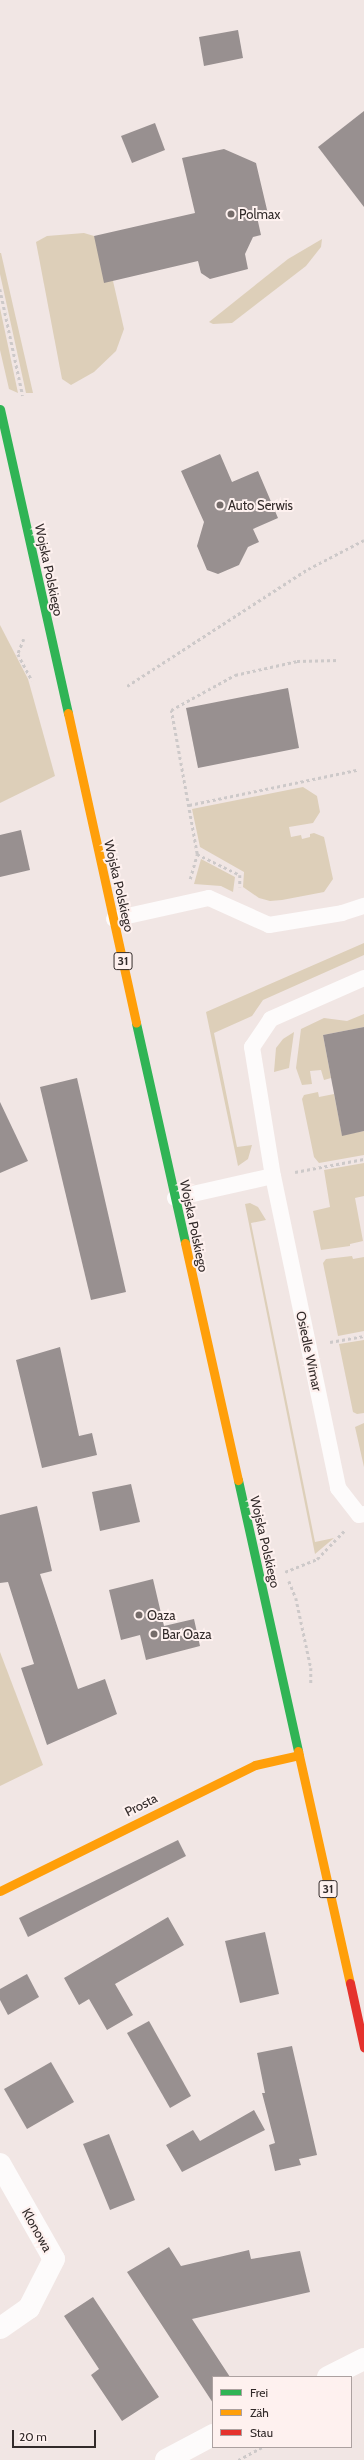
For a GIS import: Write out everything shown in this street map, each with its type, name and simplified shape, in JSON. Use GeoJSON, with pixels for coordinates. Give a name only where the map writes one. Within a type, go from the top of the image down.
{"type":"FeatureCollection","features":[{"type":"Feature","properties":{"kind":"main road","name":"Wojska Polskiego"},"geometry":{"type":"LineString","coordinates":[[0,409],[364,2047]]}},
{"type":"Feature","properties":{"kind":"main road","name":"Prosta"},"geometry":{"type":"LineString","coordinates":[[0,1891],[255,1765],[299,1755]]}},
{"type":"Feature","properties":{"kind":"street","name":"Klonowa"},"geometry":{"type":"LineString","coordinates":[[0,2164],[54,2259],[29,2308],[0,2328]]}},
{"type":"Feature","properties":{"kind":"street"},"geometry":{"type":"LineString","coordinates":[[330,2376],[364,2359]]}},
{"type":"Feature","properties":{"kind":"street"},"geometry":{"type":"LineString","coordinates":[[166,2460],[212,2436]]}},
{"type":"Feature","properties":{"kind":"lane"},"geometry":{"type":"LineString","coordinates":[[114,919],[163,910],[209,898],[269,925],[342,913],[364,906]]}},
{"type":"Feature","properties":{"kind":"lane","name":"Osiedle Wimar"},"geometry":{"type":"LineString","coordinates":[[362,1514],[338,1488],[273,1176],[252,1047],[271,1019],[364,978]]}},
{"type":"Feature","properties":{"kind":"lane"},"geometry":{"type":"LineString","coordinates":[[175,1198],[273,1176]]}},
{"type":"Feature","properties":{"kind":"path"},"geometry":{"type":"LineString","coordinates":[[127,686],[308,569],[364,540]]}},
{"type":"Feature","properties":{"kind":"path"},"geometry":{"type":"LineString","coordinates":[[189,902],[190,882],[197,854],[171,710],[235,675],[297,661],[338,660]]}},
{"type":"Feature","properties":{"kind":"path"},"geometry":{"type":"LineString","coordinates":[[189,805],[357,770]]}},
{"type":"Feature","properties":{"kind":"path"},"geometry":{"type":"LineString","coordinates":[[197,854],[240,875],[241,912]]}},
{"type":"Feature","properties":{"kind":"path"},"geometry":{"type":"LineString","coordinates":[[273,1176],[364,1159]]}},
{"type":"Feature","properties":{"kind":"path"},"geometry":{"type":"LineString","coordinates":[[308,1346],[364,1336]]}},
{"type":"Feature","properties":{"kind":"path"},"geometry":{"type":"LineString","coordinates":[[284,1572],[317,1559],[362,1514]]}},
{"type":"Feature","properties":{"kind":"path"},"geometry":{"type":"LineString","coordinates":[[238,2460],[260,2448]]}},
{"type":"Feature","properties":{"kind":"shaded area"},"geometry":{"type":"Polygon","coordinates":[[[84,233],[94,236],[113,281],[124,329],[116,351],[94,372],[71,385],[62,379],[36,242],[47,236],[84,233]]]}},
{"type":"Feature","properties":{"kind":"shaded area"},"geometry":{"type":"Polygon","coordinates":[[[322,239],[321,247],[306,266],[232,323],[213,324],[209,322],[288,259],[322,239]]]}},
{"type":"Feature","properties":{"kind":"shaded area"},"geometry":{"type":"Polygon","coordinates":[[[0,253],[33,393],[26,393],[0,274],[0,253]]]}},
{"type":"Feature","properties":{"kind":"shaded area"},"geometry":{"type":"Polygon","coordinates":[[[0,308],[18,393],[9,389],[0,350],[0,308]]]}},
{"type":"Feature","properties":{"kind":"shaded area"},"geometry":{"type":"Polygon","coordinates":[[[0,625],[28,679],[55,776],[0,803],[0,625]]]}},
{"type":"Feature","properties":{"kind":"shaded area"},"geometry":{"type":"Polygon","coordinates":[[[303,787],[317,796],[320,812],[313,823],[289,827],[291,837],[301,835],[302,839],[310,837],[310,834],[314,833],[324,837],[333,879],[324,892],[282,900],[270,901],[259,898],[243,887],[244,872],[200,847],[192,809],[303,787]]]}},
{"type":"Feature","properties":{"kind":"shaded area"},"geometry":{"type":"Polygon","coordinates":[[[201,859],[235,877],[233,892],[221,886],[194,884],[201,859]]]}},
{"type":"Feature","properties":{"kind":"shaded area"},"geometry":{"type":"Polygon","coordinates":[[[364,943],[364,955],[263,1000],[252,1016],[214,1033],[237,1147],[252,1145],[248,1159],[238,1166],[206,1012],[364,943]]]}},
{"type":"Feature","properties":{"kind":"shaded area"},"geometry":{"type":"Polygon","coordinates":[[[364,1014],[364,1027],[323,1035],[331,1078],[324,1080],[321,1070],[310,1071],[312,1084],[302,1085],[296,1068],[301,1029],[324,1018],[347,1021],[364,1014]]]}},
{"type":"Feature","properties":{"kind":"shaded area"},"geometry":{"type":"Polygon","coordinates":[[[294,1032],[289,1068],[274,1072],[276,1048],[283,1039],[294,1032]]]}},
{"type":"Feature","properties":{"kind":"shaded area"},"geometry":{"type":"Polygon","coordinates":[[[318,1092],[319,1097],[334,1094],[342,1135],[364,1131],[364,1155],[319,1163],[314,1157],[302,1099],[304,1095],[318,1092]]]}},
{"type":"Feature","properties":{"kind":"shaded area"},"geometry":{"type":"Polygon","coordinates":[[[364,1163],[364,1196],[355,1198],[363,1241],[350,1244],[350,1246],[321,1250],[313,1211],[330,1207],[324,1170],[364,1163]]]}},
{"type":"Feature","properties":{"kind":"shaded area"},"geometry":{"type":"Polygon","coordinates":[[[250,1203],[258,1207],[266,1220],[251,1223],[315,1542],[334,1538],[315,1554],[245,1204],[250,1203]]]}},
{"type":"Feature","properties":{"kind":"shaded area"},"geometry":{"type":"Polygon","coordinates":[[[352,1256],[353,1259],[364,1257],[364,1331],[338,1336],[323,1263],[326,1259],[352,1256]]]}},
{"type":"Feature","properties":{"kind":"shaded area"},"geometry":{"type":"Polygon","coordinates":[[[364,1340],[364,1413],[357,1414],[353,1412],[339,1344],[364,1340]]]}},
{"type":"Feature","properties":{"kind":"shaded area"},"geometry":{"type":"Polygon","coordinates":[[[364,1423],[364,1467],[355,1427],[364,1423]]]}},
{"type":"Feature","properties":{"kind":"shaded area"},"geometry":{"type":"Polygon","coordinates":[[[0,1652],[43,1765],[0,1786],[0,1652]]]}},
{"type":"Feature","properties":{"kind":"building"},"geometry":{"type":"Polygon","coordinates":[[[238,30],[243,58],[204,66],[199,37],[238,30]]]}},
{"type":"Feature","properties":{"kind":"building"},"geometry":{"type":"Polygon","coordinates":[[[364,111],[364,207],[318,147],[364,111]]]}},
{"type":"Feature","properties":{"kind":"building"},"geometry":{"type":"Polygon","coordinates":[[[155,123],[165,150],[132,163],[121,136],[155,123]]]}},
{"type":"Feature","properties":{"kind":"building"},"geometry":{"type":"Polygon","coordinates":[[[224,149],[256,163],[268,214],[257,217],[261,235],[253,237],[245,254],[248,269],[210,279],[201,273],[198,261],[104,283],[94,236],[195,213],[182,158],[224,149]]]}},
{"type":"Feature","properties":{"kind":"building","name":"Auto Serwis"},"geometry":{"type":"Polygon","coordinates":[[[220,454],[232,482],[258,471],[278,518],[253,529],[259,542],[248,547],[239,565],[218,574],[207,570],[197,546],[204,522],[181,471],[220,454]]]}},
{"type":"Feature","properties":{"kind":"building"},"geometry":{"type":"Polygon","coordinates":[[[288,688],[299,748],[198,768],[186,708],[288,688]]]}},
{"type":"Feature","properties":{"kind":"building"},"geometry":{"type":"Polygon","coordinates":[[[21,830],[30,870],[0,877],[0,835],[21,830]]]}},
{"type":"Feature","properties":{"kind":"building"},"geometry":{"type":"Polygon","coordinates":[[[364,1027],[364,1131],[342,1136],[323,1035],[364,1027]]]}},
{"type":"Feature","properties":{"kind":"building"},"geometry":{"type":"Polygon","coordinates":[[[77,1078],[126,1292],[91,1300],[40,1087],[77,1078]]]}},
{"type":"Feature","properties":{"kind":"building"},"geometry":{"type":"Polygon","coordinates":[[[0,1102],[28,1161],[0,1173],[0,1102]]]}},
{"type":"Feature","properties":{"kind":"building"},"geometry":{"type":"Polygon","coordinates":[[[60,1347],[79,1436],[92,1433],[97,1455],[42,1468],[16,1360],[60,1347]]]}},
{"type":"Feature","properties":{"kind":"building"},"geometry":{"type":"Polygon","coordinates":[[[131,1484],[140,1522],[100,1531],[92,1492],[131,1484]]]}},
{"type":"Feature","properties":{"kind":"building"},"geometry":{"type":"Polygon","coordinates":[[[37,1506],[52,1571],[40,1574],[78,1689],[105,1679],[117,1714],[47,1745],[21,1668],[34,1664],[8,1582],[0,1583],[0,1515],[37,1506]]]}},
{"type":"Feature","properties":{"kind":"building"},"geometry":{"type":"Polygon","coordinates":[[[153,1579],[164,1626],[194,1619],[200,1646],[146,1660],[140,1635],[121,1640],[109,1590],[153,1579]]]}},
{"type":"Feature","properties":{"kind":"building"},"geometry":{"type":"Polygon","coordinates":[[[178,1840],[186,1856],[28,1937],[19,1918],[178,1840]]]}},
{"type":"Feature","properties":{"kind":"building"},"geometry":{"type":"Polygon","coordinates":[[[168,1917],[184,1945],[115,1984],[133,2015],[107,2030],[89,1999],[79,2005],[64,1978],[168,1917]]]}},
{"type":"Feature","properties":{"kind":"building"},"geometry":{"type":"Polygon","coordinates":[[[265,1932],[279,1994],[240,2003],[225,1941],[265,1932]]]}},
{"type":"Feature","properties":{"kind":"building"},"geometry":{"type":"Polygon","coordinates":[[[27,1974],[39,1997],[8,2015],[0,2000],[0,1989],[27,1974]]]}},
{"type":"Feature","properties":{"kind":"building"},"geometry":{"type":"Polygon","coordinates":[[[149,2021],[191,2096],[170,2108],[127,2033],[149,2021]]]}},
{"type":"Feature","properties":{"kind":"building"},"geometry":{"type":"Polygon","coordinates":[[[292,2046],[317,2155],[299,2159],[301,2165],[275,2171],[269,2145],[275,2143],[262,2093],[265,2093],[257,2053],[292,2046]]]}},
{"type":"Feature","properties":{"kind":"building"},"geometry":{"type":"Polygon","coordinates":[[[51,2062],[74,2102],[27,2129],[4,2089],[51,2062]]]}},
{"type":"Feature","properties":{"kind":"building"},"geometry":{"type":"Polygon","coordinates":[[[254,2110],[265,2130],[182,2172],[166,2145],[193,2130],[200,2141],[254,2110]]]}},
{"type":"Feature","properties":{"kind":"building"},"geometry":{"type":"Polygon","coordinates":[[[109,2134],[135,2200],[110,2210],[83,2144],[109,2134]]]}},
{"type":"Feature","properties":{"kind":"building"},"geometry":{"type":"Polygon","coordinates":[[[169,2247],[181,2266],[249,2250],[251,2259],[300,2251],[310,2292],[192,2319],[229,2376],[212,2376],[212,2401],[127,2272],[169,2247]]]}},
{"type":"Feature","properties":{"kind":"building"},"geometry":{"type":"Polygon","coordinates":[[[93,2297],[159,2397],[122,2421],[91,2375],[99,2369],[64,2316],[93,2297]]]}},
{"type":"Feature","properties":{"kind":"traffic: fast"},"geometry":{"type":"LineString","coordinates":[[0,409],[68,713]]}},
{"type":"Feature","properties":{"kind":"traffic: fast"},"geometry":{"type":"LineString","coordinates":[[136,1023],[185,1243]]}},
{"type":"Feature","properties":{"kind":"traffic: fast"},"geometry":{"type":"LineString","coordinates":[[238,1480],[298,1751]]}},
{"type":"Feature","properties":{"kind":"traffic: slow"},"geometry":{"type":"LineString","coordinates":[[68,713],[136,1023]]}},
{"type":"Feature","properties":{"kind":"traffic: slow"},"geometry":{"type":"LineString","coordinates":[[185,1243],[238,1480]]}},
{"type":"Feature","properties":{"kind":"traffic: slow"},"geometry":{"type":"LineString","coordinates":[[298,1751],[350,1983]]}},
{"type":"Feature","properties":{"kind":"traffic: slow"},"geometry":{"type":"LineString","coordinates":[[0,1891],[255,1765],[299,1755]]}},
{"type":"Feature","properties":{"kind":"traffic: jam"},"geometry":{"type":"LineString","coordinates":[[350,1983],[364,2047]]}},
{"type":"Feature","properties":{"kind":"place","name":"Polmax"},"geometry":{"type":"Point","coordinates":[231,214]}},
{"type":"Feature","properties":{"kind":"place","name":"Auto Serwis"},"geometry":{"type":"Point","coordinates":[220,505]}},
{"type":"Feature","properties":{"kind":"place","name":"Oaza"},"geometry":{"type":"Point","coordinates":[139,1615]}},
{"type":"Feature","properties":{"kind":"place","name":"Bar Oaza"},"geometry":{"type":"Point","coordinates":[154,1634]}}]}
